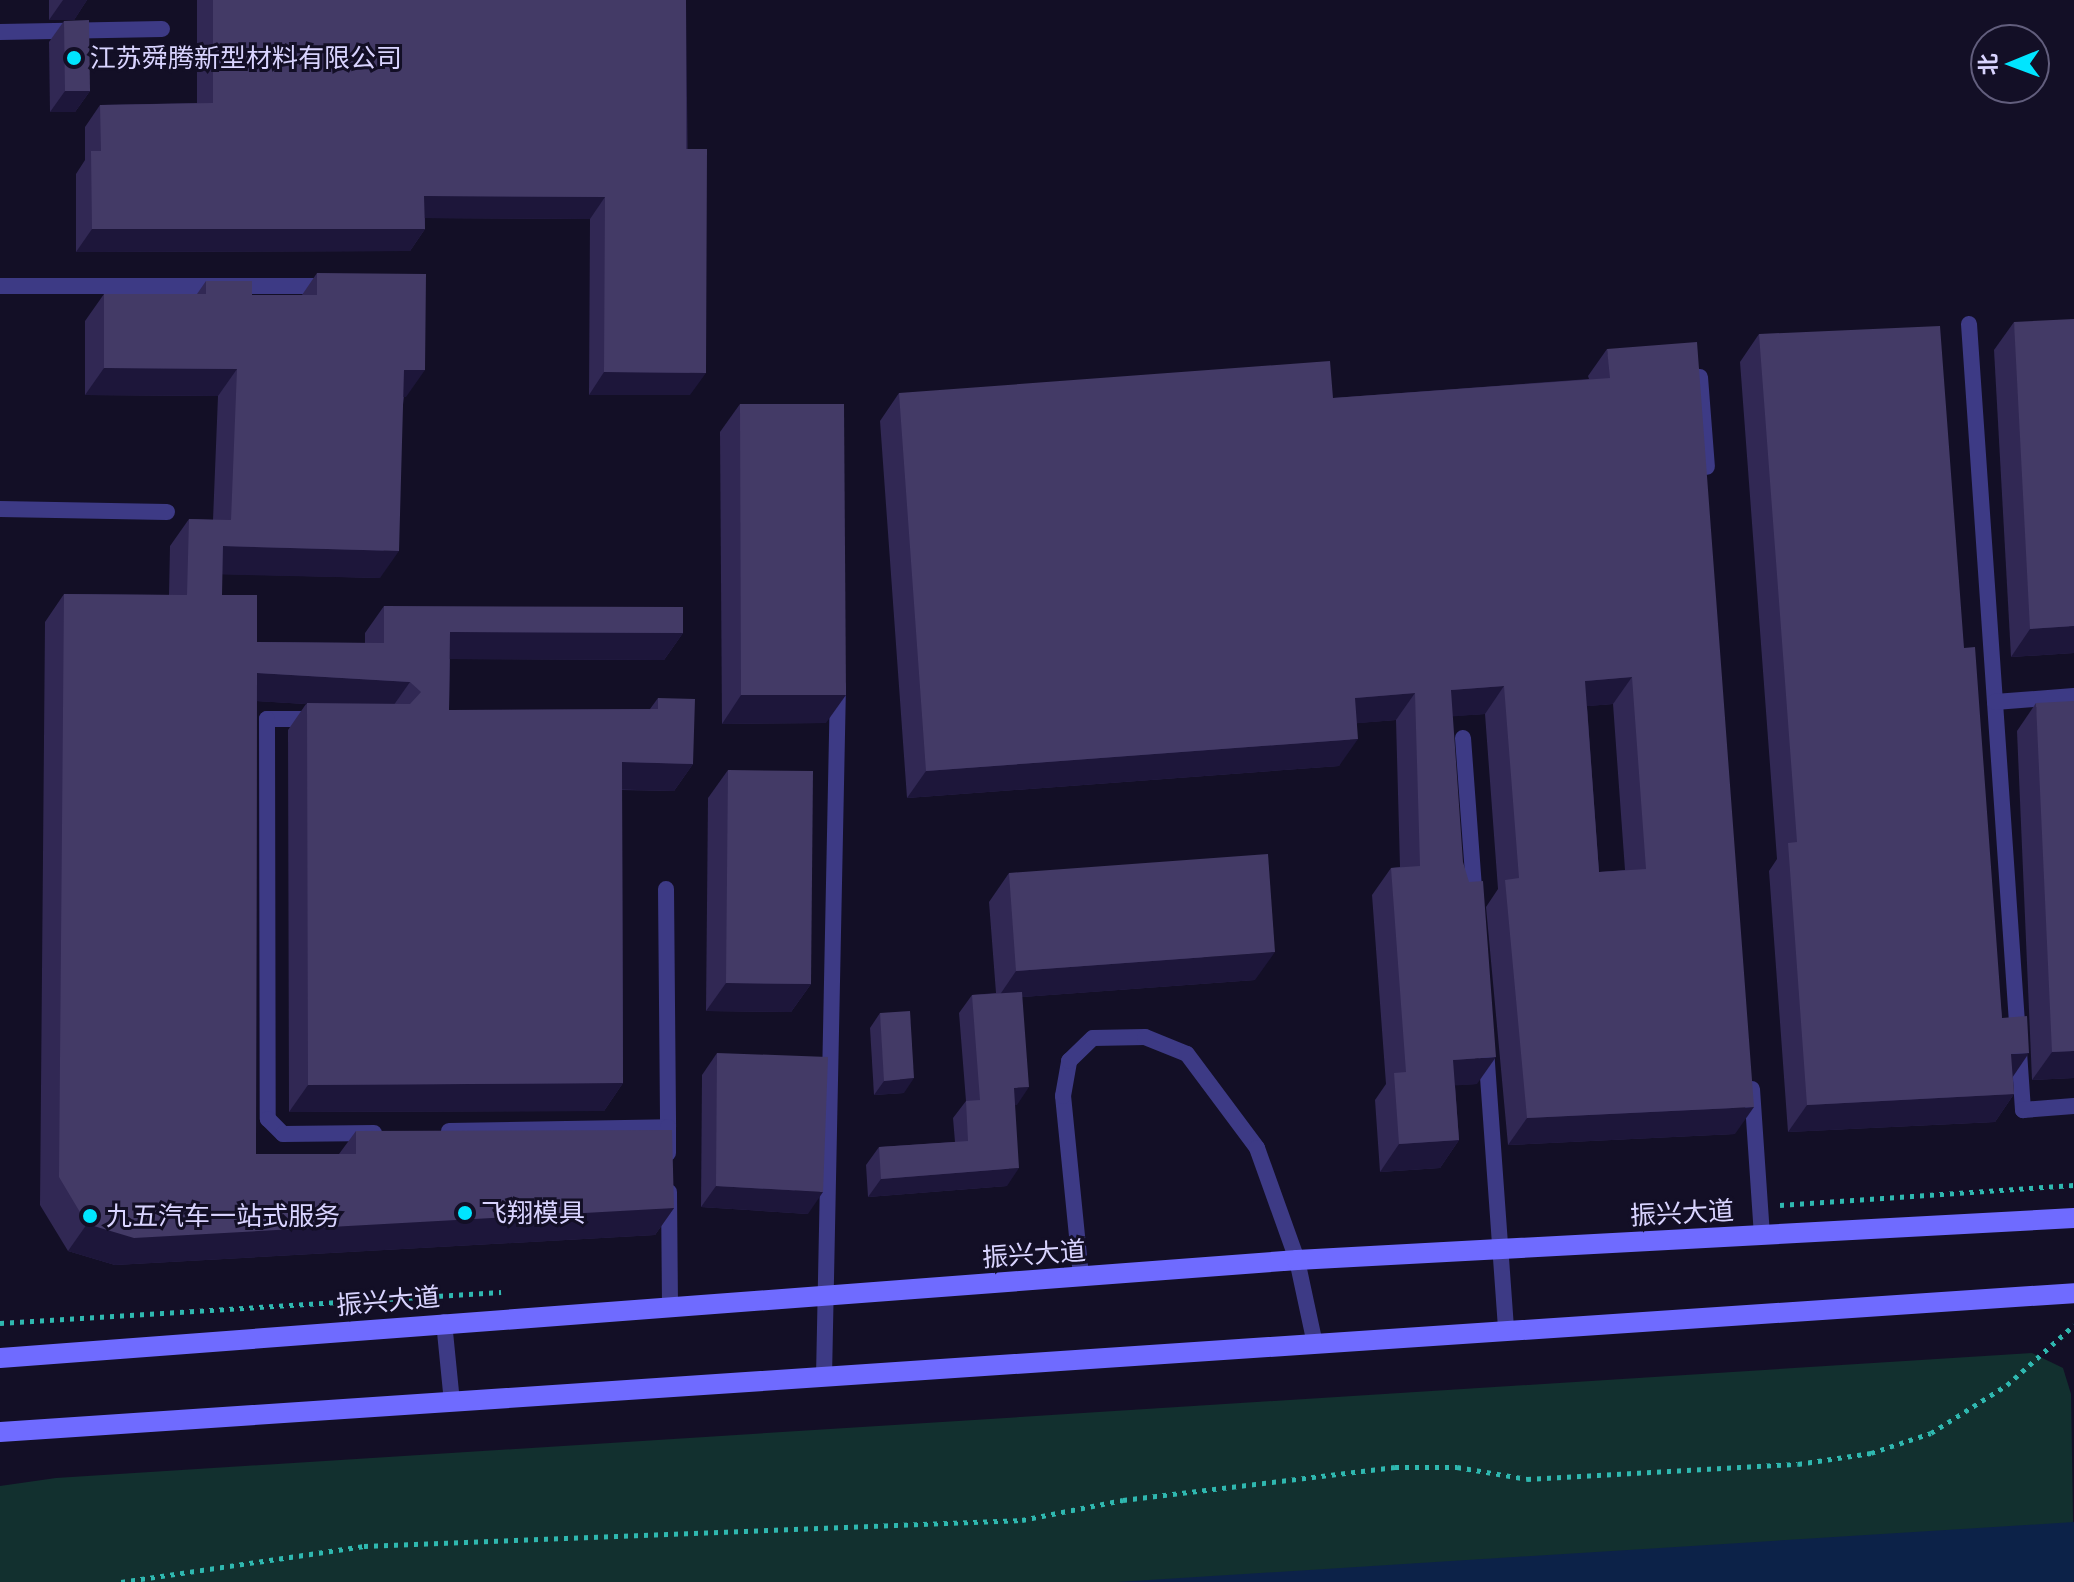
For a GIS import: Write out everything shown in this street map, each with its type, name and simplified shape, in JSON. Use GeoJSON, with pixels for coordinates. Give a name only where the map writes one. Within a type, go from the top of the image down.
{"type":"FeatureCollection","features":[{"type":"Feature","properties":{"kind":"main road","name":"振兴大道"},"geometry":{"type":"LineString","coordinates":[[0,1358],[444,1322],[1297,1260],[2074,1218]]}},
{"type":"Feature","properties":{"kind":"main road"},"geometry":{"type":"LineString","coordinates":[[0,1432],[2074,1293]]}},
{"type":"Feature","properties":{"kind":"lane"},"geometry":{"type":"LineString","coordinates":[[0,32],[162,29]]}},
{"type":"Feature","properties":{"kind":"lane"},"geometry":{"type":"LineString","coordinates":[[0,286],[348,286]]}},
{"type":"Feature","properties":{"kind":"lane"},"geometry":{"type":"LineString","coordinates":[[1969,324],[2023,1110],[2074,1106]]}},
{"type":"Feature","properties":{"kind":"lane"},"geometry":{"type":"LineString","coordinates":[[1700,377],[1708,489]]}},
{"type":"Feature","properties":{"kind":"lane"},"geometry":{"type":"LineString","coordinates":[[0,509],[167,512]]}},
{"type":"Feature","properties":{"kind":"lane"},"geometry":{"type":"LineString","coordinates":[[824,1377],[838,670]]}},
{"type":"Feature","properties":{"kind":"lane"},"geometry":{"type":"LineString","coordinates":[[1995,702],[2074,696]]}},
{"type":"Feature","properties":{"kind":"lane"},"geometry":{"type":"LineString","coordinates":[[329,719],[267,719],[268,1119],[283,1134],[391,1132]]}},
{"type":"Feature","properties":{"kind":"lane"},"geometry":{"type":"LineString","coordinates":[[1463,738],[1477,925]]}},
{"type":"Feature","properties":{"kind":"lane"},"geometry":{"type":"LineString","coordinates":[[666,889],[670,1306]]}},
{"type":"Feature","properties":{"kind":"lane"},"geometry":{"type":"LineString","coordinates":[[1485,1034],[1506,1331]]}},
{"type":"Feature","properties":{"kind":"lane"},"geometry":{"type":"LineString","coordinates":[[1081,1276],[1063,1096],[1069,1061],[1093,1038],[1145,1037],[1187,1054],[1223,1094],[1257,1148],[1297,1260],[1315,1344]]}},
{"type":"Feature","properties":{"kind":"lane"},"geometry":{"type":"LineString","coordinates":[[1750,1063],[1762,1235]]}},
{"type":"Feature","properties":{"kind":"lane"},"geometry":{"type":"LineString","coordinates":[[421,1132],[668,1127]]}},
{"type":"Feature","properties":{"kind":"lane"},"geometry":{"type":"LineString","coordinates":[[444,1322],[452,1402]]}},
{"type":"Feature","properties":{"kind":"path"},"geometry":{"type":"LineString","coordinates":[[121,1582],[364,1546],[1022,1520],[1123,1500],[1395,1467],[1457,1467],[1527,1479],[1798,1464],[1871,1453],[1931,1433],[2007,1385],[2074,1325]]}},
{"type":"Feature","properties":{"kind":"green space"},"geometry":{"type":"Polygon","coordinates":[[[2032,1353],[2063,1368],[2071,1394],[2074,1582],[0,1582],[0,1486],[56,1478],[2032,1353]]]}},
{"type":"Feature","properties":{"kind":"water"},"geometry":{"type":"Polygon","coordinates":[[[2074,1522],[2074,1582],[1117,1582],[2074,1522]]]}},
{"type":"Feature","properties":{"kind":"building"},"geometry":{"type":"Polygon","coordinates":[[[213,0],[686,0],[686,149],[707,149],[706,373],[604,372],[605,197],[424,196],[425,229],[92,229],[91,151],[101,151],[100,105],[213,103],[213,0]]]}},
{"type":"Feature","properties":{"kind":"building"},"geometry":{"type":"Polygon","coordinates":[[[89,20],[90,91],[65,91],[64,21],[89,20]]]}},
{"type":"Feature","properties":{"kind":"building"},"geometry":{"type":"Polygon","coordinates":[[[317,273],[426,274],[425,370],[404,370],[399,551],[223,546],[222,595],[257,595],[257,642],[384,643],[384,606],[683,607],[683,633],[450,632],[449,710],[658,709],[658,698],[695,699],[693,764],[622,762],[623,1083],[308,1085],[307,703],[410,704],[421,692],[410,682],[257,673],[256,1154],[356,1154],[356,1131],[672,1130],[674,1208],[134,1238],[87,1224],[59,1177],[64,594],[187,595],[189,519],[231,520],[237,369],[104,368],[104,294],[206,294],[206,281],[252,281],[252,295],[317,295],[317,273]]]}},
{"type":"Feature","properties":{"kind":"building"},"geometry":{"type":"Polygon","coordinates":[[[2074,319],[2074,626],[2030,629],[2014,322],[2074,319]]]}},
{"type":"Feature","properties":{"kind":"building"},"geometry":{"type":"Polygon","coordinates":[[[1940,326],[1964,648],[1975,647],[2002,1018],[2027,1016],[2029,1053],[2011,1054],[2014,1094],[1807,1105],[1788,843],[1797,842],[1759,334],[1940,326]]]}},
{"type":"Feature","properties":{"kind":"building"},"geometry":{"type":"Polygon","coordinates":[[[1697,342],[1754,1107],[1527,1118],[1505,880],[1519,878],[1504,686],[1451,690],[1463,862],[1469,882],[1483,881],[1496,1057],[1453,1060],[1459,1140],[1399,1144],[1394,1073],[1406,1072],[1391,868],[1420,866],[1415,693],[1355,698],[1358,739],[926,771],[899,393],[1330,361],[1333,398],[1610,378],[1607,349],[1697,342]],[[1632,677],[1585,681],[1599,872],[1646,869],[1632,677]]]}},
{"type":"Feature","properties":{"kind":"building"},"geometry":{"type":"Polygon","coordinates":[[[740,404],[844,404],[846,695],[741,695],[740,404]]]}},
{"type":"Feature","properties":{"kind":"building"},"geometry":{"type":"Polygon","coordinates":[[[2074,701],[2074,1051],[2052,1052],[2036,703],[2074,701]]]}},
{"type":"Feature","properties":{"kind":"building"},"geometry":{"type":"Polygon","coordinates":[[[728,770],[813,771],[811,984],[726,983],[728,770]]]}},
{"type":"Feature","properties":{"kind":"building"},"geometry":{"type":"Polygon","coordinates":[[[1268,854],[1275,952],[1016,971],[1009,873],[1268,854]]]}},
{"type":"Feature","properties":{"kind":"building"},"geometry":{"type":"Polygon","coordinates":[[[1022,992],[1029,1087],[1014,1088],[1019,1168],[881,1179],[879,1147],[968,1141],[966,1101],[980,1100],[972,995],[1022,992]]]}},
{"type":"Feature","properties":{"kind":"building"},"geometry":{"type":"Polygon","coordinates":[[[910,1011],[914,1078],[884,1081],[880,1013],[910,1011]]]}},
{"type":"Feature","properties":{"kind":"building"},"geometry":{"type":"Polygon","coordinates":[[[717,1053],[828,1057],[823,1192],[716,1186],[717,1053]]]}},
{"type":"Feature","properties":{"kind":"place","name":"江苏舜腾新型材料有限公司"},"geometry":{"type":"Point","coordinates":[74,58]}},
{"type":"Feature","properties":{"kind":"place","name":"飞翔模具"},"geometry":{"type":"Point","coordinates":[465,1213]}},
{"type":"Feature","properties":{"kind":"place","name":"九五汽车一站式服务"},"geometry":{"type":"Point","coordinates":[90,1216]}}]}
